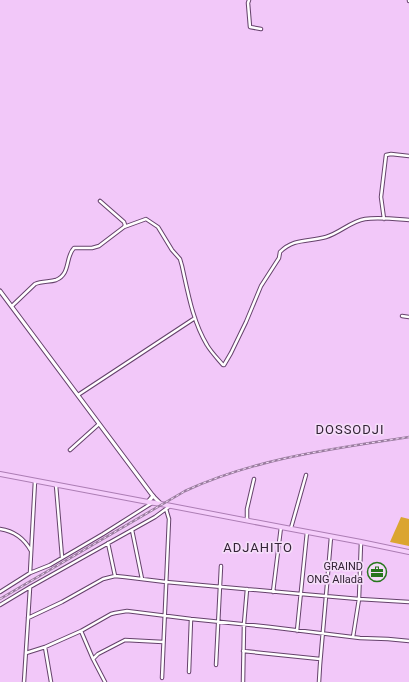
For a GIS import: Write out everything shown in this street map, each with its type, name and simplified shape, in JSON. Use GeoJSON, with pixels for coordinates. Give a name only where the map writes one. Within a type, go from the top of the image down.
{"type":"FeatureCollection","features":[{"type":"Feature","properties":{"kind":"main road"},"geometry":{"type":"LineString","coordinates":[[0,474],[409,552]]}},
{"type":"Feature","properties":{"kind":"main road"},"geometry":{"type":"LineString","coordinates":[[150,502],[153,496]]}},
{"type":"Feature","properties":{"kind":"street"},"geometry":{"type":"LineString","coordinates":[[249,0],[250,27],[261,29]]}},
{"type":"Feature","properties":{"kind":"street"},"geometry":{"type":"LineString","coordinates":[[384,219],[381,197],[386,155],[409,156]]}},
{"type":"Feature","properties":{"kind":"street"},"geometry":{"type":"LineString","coordinates":[[100,201],[124,222],[124,227]]}},
{"type":"Feature","properties":{"kind":"street"},"geometry":{"type":"LineString","coordinates":[[12,306],[35,284],[55,280],[61,277],[67,270],[72,249],[92,248],[99,246],[124,227],[146,219],[158,227],[172,250],[180,259],[199,329],[208,347],[224,365],[246,322],[261,286],[279,258],[280,252],[283,248],[290,243],[327,236],[359,220],[409,220]]}},
{"type":"Feature","properties":{"kind":"street"},"geometry":{"type":"LineString","coordinates":[[0,291],[153,496],[161,504]]}},
{"type":"Feature","properties":{"kind":"street"},"geometry":{"type":"LineString","coordinates":[[402,316],[409,317]]}},
{"type":"Feature","properties":{"kind":"street"},"geometry":{"type":"LineString","coordinates":[[78,395],[196,318]]}},
{"type":"Feature","properties":{"kind":"street"},"geometry":{"type":"LineString","coordinates":[[70,450],[99,424]]}},
{"type":"Feature","properties":{"kind":"street"},"geometry":{"type":"LineString","coordinates":[[290,529],[306,475]]}},
{"type":"Feature","properties":{"kind":"street"},"geometry":{"type":"LineString","coordinates":[[247,521],[247,509],[254,479]]}},
{"type":"Feature","properties":{"kind":"street"},"geometry":{"type":"LineString","coordinates":[[30,573],[35,481]]}},
{"type":"Feature","properties":{"kind":"street"},"geometry":{"type":"LineString","coordinates":[[56,485],[62,557]]}},
{"type":"Feature","properties":{"kind":"street"},"geometry":{"type":"LineString","coordinates":[[0,592],[30,573],[50,565],[103,534],[150,502]]}},
{"type":"Feature","properties":{"kind":"street"},"geometry":{"type":"LineString","coordinates":[[0,605],[132,530],[166,510],[170,506]]}},
{"type":"Feature","properties":{"kind":"street"},"geometry":{"type":"LineString","coordinates":[[162,678],[169,519],[166,510]]}},
{"type":"Feature","properties":{"kind":"street"},"geometry":{"type":"LineString","coordinates":[[273,592],[281,527]]}},
{"type":"Feature","properties":{"kind":"street"},"geometry":{"type":"LineString","coordinates":[[0,529],[10,531],[27,542],[31,551]]}},
{"type":"Feature","properties":{"kind":"street"},"geometry":{"type":"LineString","coordinates":[[132,530],[142,579]]}},
{"type":"Feature","properties":{"kind":"street"},"geometry":{"type":"LineString","coordinates":[[297,631],[307,532]]}},
{"type":"Feature","properties":{"kind":"street"},"geometry":{"type":"LineString","coordinates":[[319,682],[331,536]]}},
{"type":"Feature","properties":{"kind":"street"},"geometry":{"type":"LineString","coordinates":[[353,637],[359,599],[362,542]]}},
{"type":"Feature","properties":{"kind":"street"},"geometry":{"type":"LineString","coordinates":[[108,543],[115,576]]}},
{"type":"Feature","properties":{"kind":"street"},"geometry":{"type":"LineString","coordinates":[[216,665],[221,566]]}},
{"type":"Feature","properties":{"kind":"street"},"geometry":{"type":"LineString","coordinates":[[28,618],[62,602],[99,581],[115,576],[247,590],[409,602]]}},
{"type":"Feature","properties":{"kind":"street"},"geometry":{"type":"LineString","coordinates":[[24,682],[30,587]]}},
{"type":"Feature","properties":{"kind":"street"},"geometry":{"type":"LineString","coordinates":[[242,682],[247,590]]}},
{"type":"Feature","properties":{"kind":"street"},"geometry":{"type":"LineString","coordinates":[[26,653],[45,647],[81,631],[111,614],[127,611],[353,637],[409,641]]}},
{"type":"Feature","properties":{"kind":"street"},"geometry":{"type":"LineString","coordinates":[[189,672],[191,619]]}},
{"type":"Feature","properties":{"kind":"street"},"geometry":{"type":"LineString","coordinates":[[81,631],[105,682]]}},
{"type":"Feature","properties":{"kind":"street"},"geometry":{"type":"LineString","coordinates":[[93,659],[98,654],[128,640],[163,642]]}},
{"type":"Feature","properties":{"kind":"street"},"geometry":{"type":"LineString","coordinates":[[45,647],[51,682]]}},
{"type":"Feature","properties":{"kind":"street"},"geometry":{"type":"LineString","coordinates":[[244,650],[320,659]]}},
{"type":"Feature","properties":{"kind":"shaded area"},"geometry":{"type":"Polygon","coordinates":[[[401,517],[409,519],[409,546],[390,542],[401,517]]]}},
{"type":"Feature","properties":{"kind":"railway"},"geometry":{"type":"LineString","coordinates":[[0,599],[185,491],[212,480],[240,470],[295,456],[409,437]]}},
{"type":"Feature","properties":{"kind":"place","name":"GRAIND ONG Allada"},"geometry":{"type":"Point","coordinates":[377,572]}},
{"type":"Feature","properties":{"kind":"district","name":"DOSSODJI"},"geometry":{"type":"Point","coordinates":[350,429]}},
{"type":"Feature","properties":{"kind":"district","name":"ADJAHITO"},"geometry":{"type":"Point","coordinates":[258,547]}}]}
